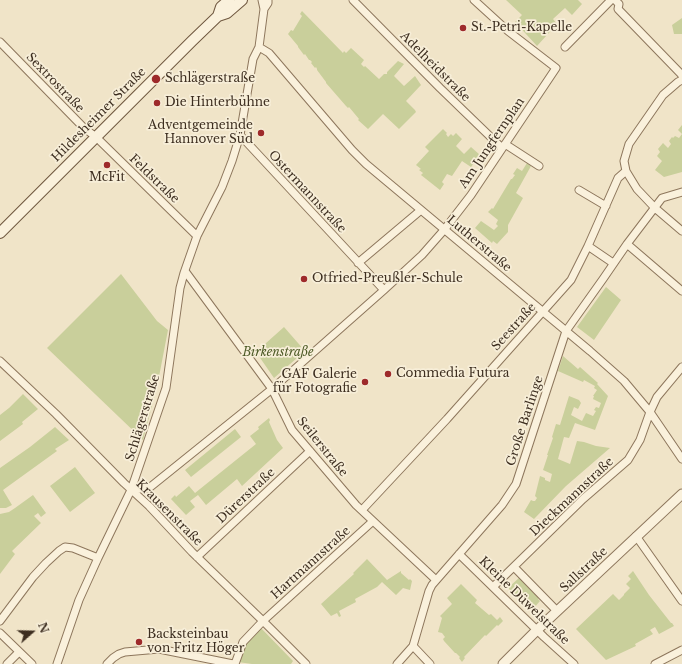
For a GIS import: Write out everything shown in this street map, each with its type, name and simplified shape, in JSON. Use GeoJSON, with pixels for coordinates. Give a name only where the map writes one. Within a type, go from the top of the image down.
{"type":"FeatureCollection","features":[{"type":"Feature","properties":{"kind":"main road","name":"Hildesheimer Straße"},"geometry":{"type":"LineString","coordinates":[[218,16],[221,7],[229,0]]}},
{"type":"Feature","properties":{"kind":"main road","name":"Hildesheimer Straße"},"geometry":{"type":"LineString","coordinates":[[0,234],[218,16],[227,13],[242,0]]}},
{"type":"Feature","properties":{"kind":"street","name":"Schlägerstraße"},"geometry":{"type":"LineString","coordinates":[[57,664],[79,600],[131,490],[166,388],[180,288],[198,236],[222,187],[232,162],[240,135],[253,58],[259,47],[264,9],[262,0]]}},
{"type":"Feature","properties":{"kind":"street","name":"Schlägerstraße"},"geometry":{"type":"LineString","coordinates":[[264,9],[268,3],[268,0]]}},
{"type":"Feature","properties":{"kind":"street","name":"Adelheidstraße"},"geometry":{"type":"LineString","coordinates":[[353,0],[440,88],[504,146],[539,166]]}},
{"type":"Feature","properties":{"kind":"street","name":"Am Jungfernplan"},"geometry":{"type":"LineString","coordinates":[[444,230],[471,195],[556,68],[508,31],[474,0]]}},
{"type":"Feature","properties":{"kind":"street"},"geometry":{"type":"LineString","coordinates":[[565,47],[611,0]]}},
{"type":"Feature","properties":{"kind":"street"},"geometry":{"type":"LineString","coordinates":[[619,1],[618,9],[682,76]]}},
{"type":"Feature","properties":{"kind":"street","name":"Sextrostraße"},"geometry":{"type":"LineString","coordinates":[[0,42],[84,128],[96,137]]}},
{"type":"Feature","properties":{"kind":"street","name":"Lutherstraße"},"geometry":{"type":"LineString","coordinates":[[259,47],[269,53],[352,150],[366,164],[624,381],[650,412],[682,459]]}},
{"type":"Feature","properties":{"kind":"street"},"geometry":{"type":"LineString","coordinates":[[682,80],[663,95],[629,144],[624,161],[626,171],[637,189],[655,208],[682,231]]}},
{"type":"Feature","properties":{"kind":"street","name":"Ostermannstraße"},"geometry":{"type":"LineString","coordinates":[[240,135],[384,290]]}},
{"type":"Feature","properties":{"kind":"street","name":"Feldstraße"},"geometry":{"type":"LineString","coordinates":[[96,137],[198,236]]}},
{"type":"Feature","properties":{"kind":"street","name":"Seestraße"},"geometry":{"type":"LineString","coordinates":[[362,510],[447,419],[571,280],[588,246],[618,178],[626,171]]}},
{"type":"Feature","properties":{"kind":"street"},"geometry":{"type":"LineString","coordinates":[[579,190],[606,206]]}},
{"type":"Feature","properties":{"kind":"street","name":"Große Barlinge"},"geometry":{"type":"LineString","coordinates":[[397,664],[413,646],[432,585],[502,505],[516,484],[566,331],[613,263],[662,198],[682,192]]}},
{"type":"Feature","properties":{"kind":"street"},"geometry":{"type":"LineString","coordinates":[[358,263],[421,210]]}},
{"type":"Feature","properties":{"kind":"street"},"geometry":{"type":"LineString","coordinates":[[131,490],[149,488],[272,389],[422,256],[444,230]]}},
{"type":"Feature","properties":{"kind":"street"},"geometry":{"type":"LineString","coordinates":[[627,244],[682,291]]}},
{"type":"Feature","properties":{"kind":"street"},"geometry":{"type":"LineString","coordinates":[[588,246],[613,263]]}},
{"type":"Feature","properties":{"kind":"street","name":"Seilerstraße"},"geometry":{"type":"LineString","coordinates":[[185,271],[272,389],[292,430],[356,505],[436,580]]}},
{"type":"Feature","properties":{"kind":"street","name":"Krausenstraße"},"geometry":{"type":"LineString","coordinates":[[0,361],[149,506],[197,557],[306,664]]}},
{"type":"Feature","properties":{"kind":"street","name":"Dieckmannstraße"},"geometry":{"type":"LineString","coordinates":[[494,587],[583,499],[628,460],[640,440],[657,397],[682,367]]}},
{"type":"Feature","properties":{"kind":"street","name":"Dürerstraße"},"geometry":{"type":"LineString","coordinates":[[197,557],[310,450]]}},
{"type":"Feature","properties":{"kind":"street","name":"Sallstraße"},"geometry":{"type":"LineString","coordinates":[[503,664],[557,611],[682,494]]}},
{"type":"Feature","properties":{"kind":"street","name":"Hartmannstraße"},"geometry":{"type":"LineString","coordinates":[[234,664],[243,642],[263,621],[373,521]]}},
{"type":"Feature","properties":{"kind":"street"},"geometry":{"type":"LineString","coordinates":[[636,536],[682,601]]}},
{"type":"Feature","properties":{"kind":"street"},"geometry":{"type":"LineString","coordinates":[[0,621],[33,577],[59,551],[66,547],[73,548],[98,558]]}},
{"type":"Feature","properties":{"kind":"street","name":"Kleine Düwelstraße"},"geometry":{"type":"LineString","coordinates":[[459,554],[574,664]]}},
{"type":"Feature","properties":{"kind":"street"},"geometry":{"type":"LineString","coordinates":[[514,567],[557,611]]}},
{"type":"Feature","properties":{"kind":"street"},"geometry":{"type":"LineString","coordinates":[[0,633],[32,664]]}},
{"type":"Feature","properties":{"kind":"street"},"geometry":{"type":"LineString","coordinates":[[413,646],[430,664]]}},
{"type":"Feature","properties":{"kind":"street"},"geometry":{"type":"LineString","coordinates":[[107,664],[119,654],[125,652],[158,649],[234,664]]}},
{"type":"Feature","properties":{"kind":"street"},"geometry":{"type":"LineString","coordinates":[[655,664],[682,650]]}},
{"type":"Feature","properties":{"kind":"street"},"geometry":{"type":"LineString","coordinates":[[7,664],[19,652]]}},
{"type":"Feature","properties":{"kind":"green space"},"geometry":{"type":"Polygon","coordinates":[[[506,0],[578,0],[582,4],[572,15],[565,8],[553,19],[557,24],[537,46],[515,22],[522,15],[506,0]]]}},
{"type":"Feature","properties":{"kind":"green space"},"geometry":{"type":"Polygon","coordinates":[[[302,11],[343,53],[344,51],[346,53],[351,48],[364,60],[361,64],[379,79],[384,74],[387,74],[387,72],[398,61],[404,64],[394,76],[404,86],[415,76],[421,85],[406,101],[416,112],[399,129],[383,114],[368,129],[358,120],[359,119],[349,107],[348,108],[346,106],[326,83],[316,67],[315,68],[311,63],[312,62],[305,54],[304,55],[288,34],[291,30],[293,31],[302,16],[300,14],[302,11]]]}},
{"type":"Feature","properties":{"kind":"green space"},"geometry":{"type":"Polygon","coordinates":[[[682,18],[682,34],[674,34],[672,25],[682,18]]]}},
{"type":"Feature","properties":{"kind":"green space"},"geometry":{"type":"Polygon","coordinates":[[[682,125],[682,134],[678,130],[682,125]]]}},
{"type":"Feature","properties":{"kind":"green space"},"geometry":{"type":"Polygon","coordinates":[[[443,129],[447,133],[446,134],[448,137],[451,134],[453,136],[456,133],[462,139],[456,146],[464,154],[471,147],[480,155],[471,167],[462,161],[452,176],[447,174],[442,182],[444,184],[440,190],[421,175],[423,173],[419,170],[421,169],[416,165],[429,151],[425,147],[443,129]]]}},
{"type":"Feature","properties":{"kind":"green space"},"geometry":{"type":"Polygon","coordinates":[[[682,134],[682,172],[664,177],[655,170],[662,161],[657,156],[660,152],[658,149],[663,143],[668,148],[671,144],[669,141],[672,137],[673,138],[675,136],[679,138],[682,134]]]}},
{"type":"Feature","properties":{"kind":"green space"},"geometry":{"type":"Polygon","coordinates":[[[527,163],[531,166],[516,193],[523,198],[508,225],[508,232],[497,244],[493,241],[492,243],[475,228],[481,221],[494,230],[498,226],[496,224],[498,220],[488,212],[492,208],[493,209],[515,175],[513,174],[517,168],[522,171],[527,163]]]}},
{"type":"Feature","properties":{"kind":"green space"},"geometry":{"type":"Polygon","coordinates":[[[121,274],[157,321],[168,330],[157,387],[143,440],[47,348],[121,274]]]}},
{"type":"Feature","properties":{"kind":"green space"},"geometry":{"type":"Polygon","coordinates":[[[606,287],[621,300],[594,340],[577,327],[606,287]]]}},
{"type":"Feature","properties":{"kind":"green space","name":"Birkenstraße"},"geometry":{"type":"Polygon","coordinates":[[[284,327],[305,351],[274,378],[256,352],[284,327]]]}},
{"type":"Feature","properties":{"kind":"green space"},"geometry":{"type":"Polygon","coordinates":[[[563,356],[578,369],[580,367],[598,383],[597,384],[608,396],[595,430],[575,423],[569,438],[564,437],[558,459],[570,464],[577,441],[610,448],[566,486],[534,519],[524,512],[531,500],[535,501],[537,498],[535,496],[540,476],[550,482],[552,474],[543,470],[556,424],[560,425],[569,396],[579,400],[581,403],[578,409],[574,407],[571,415],[582,421],[586,413],[593,416],[596,411],[594,410],[596,407],[599,408],[601,403],[593,399],[593,396],[597,390],[594,388],[595,386],[584,380],[583,382],[558,371],[563,356]]]}},
{"type":"Feature","properties":{"kind":"green space"},"geometry":{"type":"Polygon","coordinates":[[[23,394],[38,409],[22,422],[23,424],[0,441],[0,415],[23,394]]]}},
{"type":"Feature","properties":{"kind":"green space"},"geometry":{"type":"Polygon","coordinates":[[[269,418],[269,422],[277,440],[283,448],[242,486],[237,479],[206,505],[198,495],[190,501],[195,507],[186,515],[171,499],[175,495],[176,497],[189,486],[195,493],[256,444],[250,436],[269,418]]]}},
{"type":"Feature","properties":{"kind":"green space"},"geometry":{"type":"Polygon","coordinates":[[[55,427],[69,440],[55,449],[57,451],[3,490],[12,505],[6,508],[0,508],[0,468],[55,427]]]}},
{"type":"Feature","properties":{"kind":"green space"},"geometry":{"type":"Polygon","coordinates":[[[235,429],[241,437],[191,477],[185,470],[235,429]]]}},
{"type":"Feature","properties":{"kind":"green space"},"geometry":{"type":"Polygon","coordinates":[[[75,467],[95,493],[70,512],[50,486],[75,467]]]}},
{"type":"Feature","properties":{"kind":"green space"},"geometry":{"type":"Polygon","coordinates":[[[33,495],[46,513],[41,517],[38,513],[34,516],[41,523],[12,551],[15,554],[0,574],[0,514],[9,512],[33,495]]]}},
{"type":"Feature","properties":{"kind":"green space"},"geometry":{"type":"Polygon","coordinates":[[[367,559],[387,580],[401,571],[401,573],[412,581],[410,590],[403,588],[396,595],[382,582],[377,587],[355,599],[356,602],[339,611],[341,616],[339,617],[337,613],[331,616],[321,604],[354,574],[353,573],[367,559]]]}},
{"type":"Feature","properties":{"kind":"green space"},"geometry":{"type":"Polygon","coordinates":[[[633,571],[649,595],[674,626],[659,634],[655,627],[650,630],[653,634],[635,644],[636,646],[606,660],[576,629],[613,594],[619,600],[624,595],[630,588],[626,584],[631,579],[628,576],[633,571]]]}},
{"type":"Feature","properties":{"kind":"green space"},"geometry":{"type":"Polygon","coordinates":[[[520,577],[540,597],[538,599],[540,601],[533,609],[531,607],[529,609],[508,588],[520,577]]]}},
{"type":"Feature","properties":{"kind":"green space"},"geometry":{"type":"Polygon","coordinates":[[[461,584],[477,600],[475,603],[489,615],[491,614],[497,620],[500,617],[503,621],[486,636],[485,635],[464,657],[465,658],[462,662],[459,658],[460,657],[444,641],[443,639],[445,637],[442,633],[438,632],[442,618],[440,616],[452,604],[447,598],[461,584]]]}},
{"type":"Feature","properties":{"kind":"green space"},"geometry":{"type":"Polygon","coordinates":[[[260,627],[293,661],[291,664],[252,664],[238,662],[245,643],[260,627]]]}},
{"type":"Feature","properties":{"kind":"place","name":"St.-Petri-Kapelle"},"geometry":{"type":"Point","coordinates":[463,28]}},
{"type":"Feature","properties":{"kind":"place","name":"Schlägerstraße"},"geometry":{"type":"Point","coordinates":[156,79]}},
{"type":"Feature","properties":{"kind":"place","name":"Die Hinterbühne"},"geometry":{"type":"Point","coordinates":[157,103]}},
{"type":"Feature","properties":{"kind":"place","name":"Adventgemeinde Hannover Süd"},"geometry":{"type":"Point","coordinates":[261,133]}},
{"type":"Feature","properties":{"kind":"place","name":"McFit"},"geometry":{"type":"Point","coordinates":[107,165]}},
{"type":"Feature","properties":{"kind":"place","name":"Otfried-Preußler-Schule"},"geometry":{"type":"Point","coordinates":[304,279]}},
{"type":"Feature","properties":{"kind":"place","name":"Commedia Futura"},"geometry":{"type":"Point","coordinates":[388,374]}},
{"type":"Feature","properties":{"kind":"place","name":"GAF Galerie für Fotografie"},"geometry":{"type":"Point","coordinates":[365,382]}},
{"type":"Feature","properties":{"kind":"place","name":"Backsteinbau von Fritz Höger"},"geometry":{"type":"Point","coordinates":[139,642]}}]}
